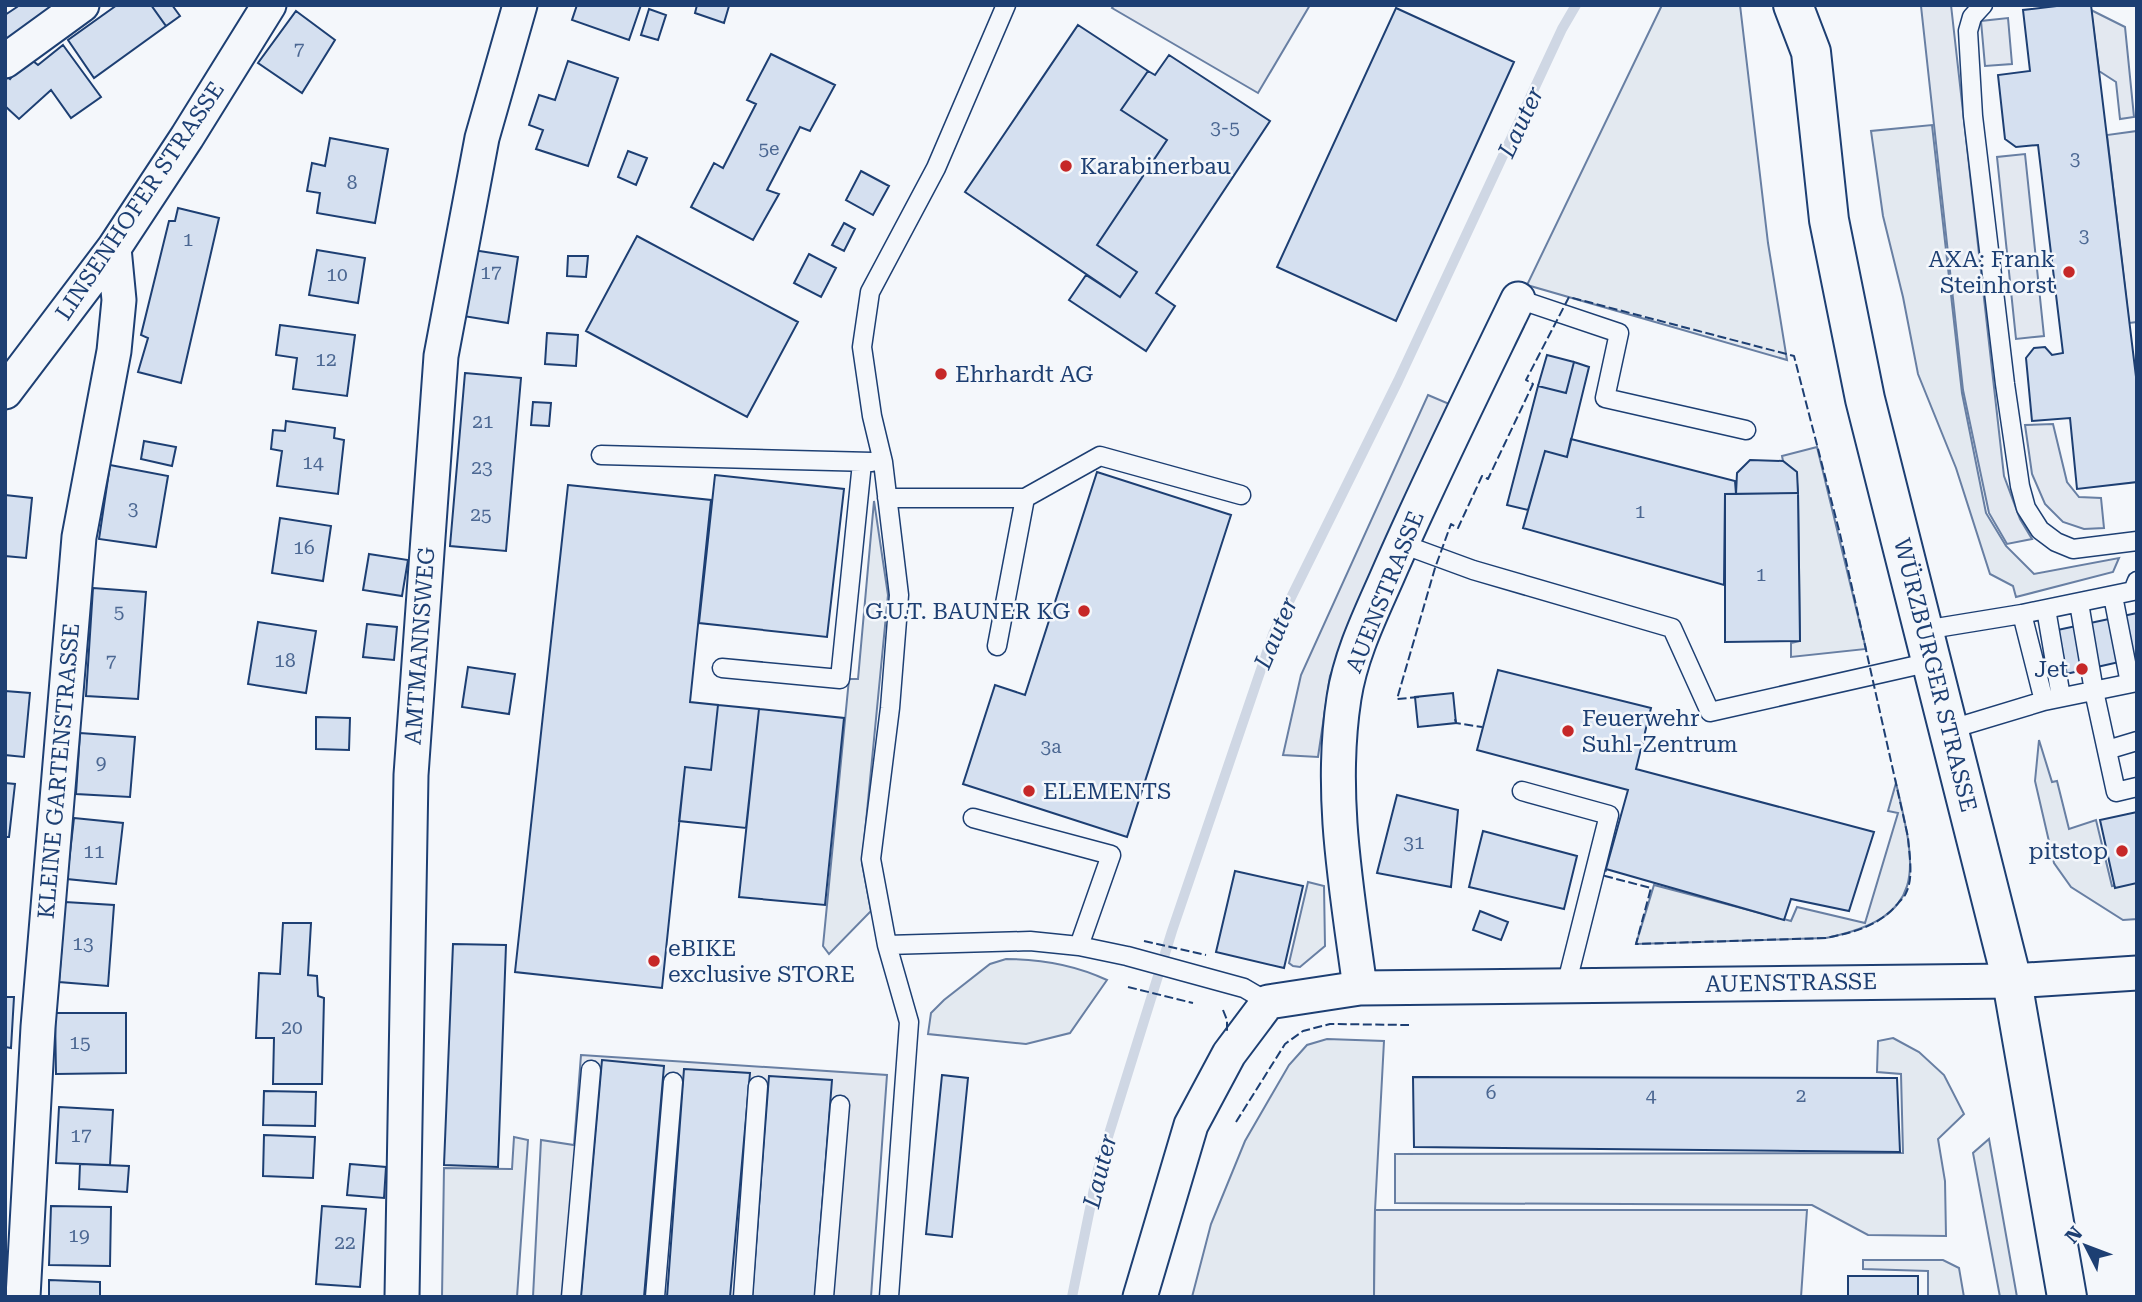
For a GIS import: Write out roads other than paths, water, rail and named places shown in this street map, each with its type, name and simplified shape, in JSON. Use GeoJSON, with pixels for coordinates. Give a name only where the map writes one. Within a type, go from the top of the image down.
{"type":"FeatureCollection","features":[{"type":"Feature","properties":{"kind":"main road","name":"WÜRZBURGER STRASSE"},"geometry":{"type":"LineString","coordinates":[[1793,5],[1811,51],[1829,220],[1866,399],[2012,981],[2067,1297]]}},
{"type":"Feature","properties":{"kind":"main road","name":"WÜRZBURGER STRASSE"},"geometry":{"type":"LineString","coordinates":[[1811,51],[1819,5]]}},
{"type":"Feature","properties":{"kind":"street"},"geometry":{"type":"LineString","coordinates":[[5,61],[82,5]]}},
{"type":"Feature","properties":{"kind":"street","name":"LINSENHOFER STRASSE"},"geometry":{"type":"LineString","coordinates":[[5,393],[114,248],[269,5]]}},
{"type":"Feature","properties":{"kind":"street","name":"AMTMANNSWEG"},"geometry":{"type":"LineString","coordinates":[[402,1297],[411,775],[441,356],[482,138],[520,5]]}},
{"type":"Feature","properties":{"kind":"street","name":"KLEINE GARTENSTRASSE"},"geometry":{"type":"LineString","coordinates":[[23,1297],[38,1027],[79,537],[114,351],[119,300],[114,248]]}},
{"type":"Feature","properties":{"kind":"street","name":"AUENSTRASSE"},"geometry":{"type":"LineString","coordinates":[[1360,988],[1338,814],[1337,779],[1344,696],[1354,653],[1402,544],[1518,299]]}},
{"type":"Feature","properties":{"kind":"street","name":"AUENSTRASSE"},"geometry":{"type":"LineString","coordinates":[[1268,1002],[1360,988],[2012,981],[2137,973]]}},
{"type":"Feature","properties":{"kind":"street"},"geometry":{"type":"LineString","coordinates":[[1140,1297],[1191,1125],[1229,1054],[1268,1002]]}},
{"type":"Feature","properties":{"kind":"lane"},"geometry":{"type":"LineString","coordinates":[[889,1297],[909,1022],[887,945],[871,859],[890,708],[899,595],[883,462],[872,416],[862,347],[870,292],[936,168],[1006,5]]}},
{"type":"Feature","properties":{"kind":"lane"},"geometry":{"type":"LineString","coordinates":[[1983,5],[1972,17],[1968,31],[1972,102],[2005,384],[2020,486],[2026,508],[2040,530],[2073,550],[2137,541]]}},
{"type":"Feature","properties":{"kind":"lane"},"geometry":{"type":"LineString","coordinates":[[1518,299],[1619,333],[1605,397],[1746,430]]}},
{"type":"Feature","properties":{"kind":"lane"},"geometry":{"type":"LineString","coordinates":[[601,455],[883,462]]}},
{"type":"Feature","properties":{"kind":"lane"},"geometry":{"type":"LineString","coordinates":[[887,498],[1026,498],[1100,456],[1241,495]]}},
{"type":"Feature","properties":{"kind":"lane"},"geometry":{"type":"LineString","coordinates":[[722,668],[840,679],[862,463]]}},
{"type":"Feature","properties":{"kind":"lane"},"geometry":{"type":"LineString","coordinates":[[998,646],[1026,498]]}},
{"type":"Feature","properties":{"kind":"lane"},"geometry":{"type":"LineString","coordinates":[[1402,544],[1473,570],[1672,628],[1710,712],[2022,614],[2113,596],[2136,587]]}},
{"type":"Feature","properties":{"kind":"lane"},"geometry":{"type":"LineString","coordinates":[[1948,730],[2053,699],[2133,682],[2113,596]]}},
{"type":"Feature","properties":{"kind":"lane"},"geometry":{"type":"LineString","coordinates":[[2079,603],[2094,691],[2116,792],[2137,787]]}},
{"type":"Feature","properties":{"kind":"lane"},"geometry":{"type":"LineString","coordinates":[[2046,609],[2053,699]]}},
{"type":"Feature","properties":{"kind":"lane"},"geometry":{"type":"LineString","coordinates":[[2022,614],[2053,699]]}},
{"type":"Feature","properties":{"kind":"lane"},"geometry":{"type":"LineString","coordinates":[[2107,750],[2137,741]]}},
{"type":"Feature","properties":{"kind":"lane"},"geometry":{"type":"LineString","coordinates":[[1522,791],[1609,815],[1566,986]]}},
{"type":"Feature","properties":{"kind":"lane"},"geometry":{"type":"LineString","coordinates":[[973,818],[1111,855],[1079,946]]}},
{"type":"Feature","properties":{"kind":"lane"},"geometry":{"type":"LineString","coordinates":[[887,945],[1030,941],[1079,946],[1127,956],[1244,988],[1268,1002]]}},
{"type":"Feature","properties":{"kind":"lane"},"geometry":{"type":"LineString","coordinates":[[570,1297],[591,1070]]}},
{"type":"Feature","properties":{"kind":"lane"},"geometry":{"type":"LineString","coordinates":[[655,1297],[673,1082]]}},
{"type":"Feature","properties":{"kind":"lane"},"geometry":{"type":"LineString","coordinates":[[743,1297],[758,1086]]}},
{"type":"Feature","properties":{"kind":"lane"},"geometry":{"type":"LineString","coordinates":[[824,1297],[840,1105]]}},
{"type":"Feature","properties":{"kind":"waterway","name":"Lauter"},"geometry":{"type":"LineString","coordinates":[[1072,1297],[1098,1169],[1172,931],[1273,634],[1398,381],[1562,29],[1576,5]]}},
{"type":"Feature","properties":{"kind":"place","name":"Karabinerbau"},"geometry":{"type":"Point","coordinates":[1066,166]}},
{"type":"Feature","properties":{"kind":"place","name":"AXA: Frank Steinhorst"},"geometry":{"type":"Point","coordinates":[2069,272]}},
{"type":"Feature","properties":{"kind":"place","name":"Ehrhardt AG"},"geometry":{"type":"Point","coordinates":[941,374]}},
{"type":"Feature","properties":{"kind":"place","name":"G.U.T. BAUNER KG"},"geometry":{"type":"Point","coordinates":[1084,611]}},
{"type":"Feature","properties":{"kind":"place","name":"Jet"},"geometry":{"type":"Point","coordinates":[2082,669]}},
{"type":"Feature","properties":{"kind":"place","name":"Feuerwehr Suhl-Zentrum"},"geometry":{"type":"Point","coordinates":[1568,731]}},
{"type":"Feature","properties":{"kind":"place","name":"ELEMENTS"},"geometry":{"type":"Point","coordinates":[1029,791]}},
{"type":"Feature","properties":{"kind":"place","name":"pitstop"},"geometry":{"type":"Point","coordinates":[2122,851]}},
{"type":"Feature","properties":{"kind":"place","name":"eBIKE exclusive STORE"},"geometry":{"type":"Point","coordinates":[654,961]}}]}
